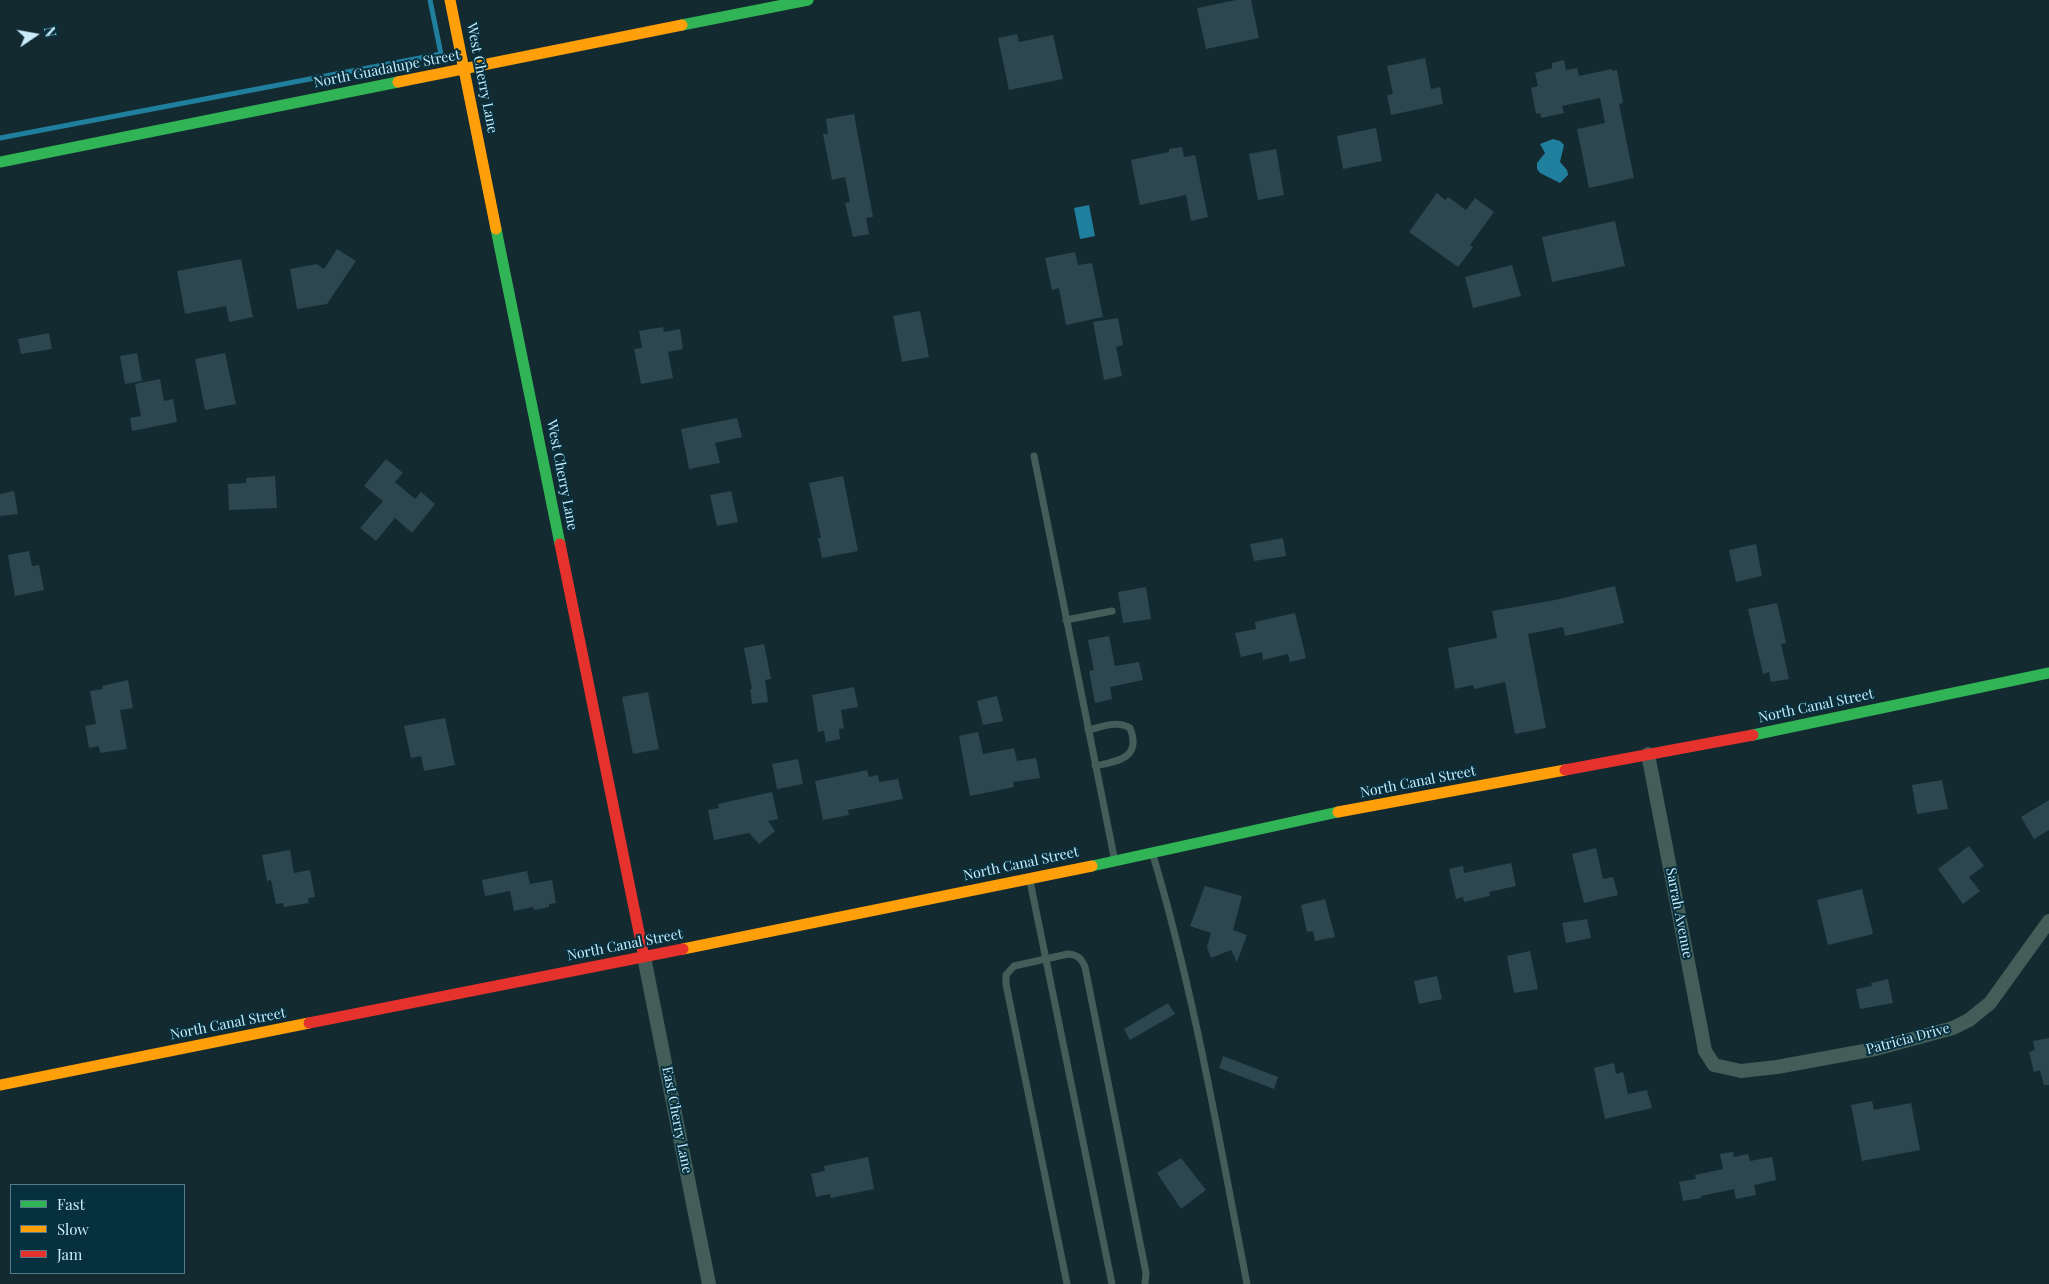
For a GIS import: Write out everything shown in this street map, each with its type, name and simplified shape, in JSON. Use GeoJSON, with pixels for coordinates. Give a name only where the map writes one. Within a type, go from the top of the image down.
{"type":"FeatureCollection","features":[{"type":"Feature","properties":{"kind":"main road","name":"West Cherry Lane"},"geometry":{"type":"LineString","coordinates":[[450,0],[644,957]]}},
{"type":"Feature","properties":{"kind":"main road","name":"North Guadalupe Street"},"geometry":{"type":"LineString","coordinates":[[0,162],[808,0]]}},
{"type":"Feature","properties":{"kind":"main road","name":"North Canal Street"},"geometry":{"type":"LineString","coordinates":[[0,1085],[644,957],[1153,853],[1306,818],[1768,732],[2049,673]]}},
{"type":"Feature","properties":{"kind":"street","name":"Sarrah Avenue"},"geometry":{"type":"LineString","coordinates":[[1648,754],[1706,1051],[1714,1066],[1720,1066]]}},
{"type":"Feature","properties":{"kind":"street","name":"Patricia Drive"},"geometry":{"type":"LineString","coordinates":[[1720,1066],[1741,1071],[1777,1067],[1875,1049],[1953,1028],[1969,1020],[1990,1003],[2043,940],[2049,921]]}},
{"type":"Feature","properties":{"kind":"street","name":"East Cherry Lane"},"geometry":{"type":"LineString","coordinates":[[644,957],[709,1284]]}},
{"type":"Feature","properties":{"kind":"lane"},"geometry":{"type":"LineString","coordinates":[[1034,456],[1114,860]]}},
{"type":"Feature","properties":{"kind":"lane"},"geometry":{"type":"LineString","coordinates":[[1066,620],[1112,612]]}},
{"type":"Feature","properties":{"kind":"lane"},"geometry":{"type":"LineString","coordinates":[[1088,730],[1115,723],[1123,724],[1130,728],[1133,736],[1132,749],[1127,757],[1095,766]]}},
{"type":"Feature","properties":{"kind":"lane"},"geometry":{"type":"LineString","coordinates":[[1153,853],[1172,919],[1196,1022],[1247,1284]]}},
{"type":"Feature","properties":{"kind":"lane"},"geometry":{"type":"LineString","coordinates":[[1030,878],[1112,1284]]}},
{"type":"Feature","properties":{"kind":"lane"},"geometry":{"type":"LineString","coordinates":[[1067,1284],[1006,984],[1006,975],[1009,969],[1014,966],[1068,954],[1076,955],[1082,960],[1084,967],[1146,1273],[1145,1284]]}},
{"type":"Feature","properties":{"kind":"water"},"geometry":{"type":"Polygon","coordinates":[[[1553,139],[1560,141],[1564,145],[1560,162],[1567,170],[1568,175],[1560,183],[1540,173],[1537,169],[1537,163],[1545,153],[1540,144],[1553,139]]]}},
{"type":"Feature","properties":{"kind":"water"},"geometry":{"type":"Polygon","coordinates":[[[1089,205],[1095,236],[1080,239],[1074,208],[1089,205]]]}},
{"type":"Feature","properties":{"kind":"building"},"geometry":{"type":"Polygon","coordinates":[[[1236,0],[1251,0],[1259,38],[1206,49],[1197,8],[1236,0]]]}},
{"type":"Feature","properties":{"kind":"building"},"geometry":{"type":"Polygon","coordinates":[[[1017,34],[1019,42],[1053,35],[1063,79],[1009,90],[998,38],[1017,34]]]}},
{"type":"Feature","properties":{"kind":"building"},"geometry":{"type":"Polygon","coordinates":[[[1425,58],[1431,89],[1440,87],[1443,104],[1391,115],[1387,95],[1393,94],[1387,66],[1425,58]]]}},
{"type":"Feature","properties":{"kind":"building"},"geometry":{"type":"Polygon","coordinates":[[[1564,60],[1566,70],[1577,68],[1579,76],[1612,69],[1612,71],[1617,70],[1623,103],[1619,104],[1634,178],[1589,188],[1577,129],[1605,123],[1600,98],[1562,106],[1564,113],[1541,118],[1540,113],[1536,114],[1531,88],[1538,86],[1535,73],[1552,68],[1552,63],[1564,60]]]}},
{"type":"Feature","properties":{"kind":"building"},"geometry":{"type":"Polygon","coordinates":[[[854,114],[873,217],[866,218],[869,234],[853,237],[845,203],[850,202],[845,177],[832,180],[823,134],[828,134],[826,119],[854,114]]]}},
{"type":"Feature","properties":{"kind":"building"},"geometry":{"type":"Polygon","coordinates":[[[1376,128],[1382,161],[1343,169],[1337,136],[1376,128]]]}},
{"type":"Feature","properties":{"kind":"building"},"geometry":{"type":"Polygon","coordinates":[[[1182,147],[1184,157],[1195,155],[1208,217],[1191,221],[1186,195],[1140,205],[1131,160],[1169,152],[1169,149],[1182,147]]]}},
{"type":"Feature","properties":{"kind":"building"},"geometry":{"type":"Polygon","coordinates":[[[1276,149],[1284,195],[1258,200],[1249,154],[1276,149]]]}},
{"type":"Feature","properties":{"kind":"building"},"geometry":{"type":"Polygon","coordinates":[[[1437,193],[1445,200],[1448,197],[1466,210],[1475,198],[1494,212],[1470,245],[1473,247],[1458,267],[1409,232],[1437,193]]]}},
{"type":"Feature","properties":{"kind":"building"},"geometry":{"type":"Polygon","coordinates":[[[1615,221],[1625,266],[1552,282],[1542,237],[1615,221]]]}},
{"type":"Feature","properties":{"kind":"building"},"geometry":{"type":"Polygon","coordinates":[[[337,249],[356,261],[327,304],[297,309],[290,269],[317,264],[324,269],[337,249]]]}},
{"type":"Feature","properties":{"kind":"building"},"geometry":{"type":"Polygon","coordinates":[[[1075,252],[1078,265],[1092,263],[1103,317],[1066,325],[1059,288],[1052,290],[1045,258],[1075,252]]]}},
{"type":"Feature","properties":{"kind":"building"},"geometry":{"type":"Polygon","coordinates":[[[241,259],[253,317],[229,322],[226,306],[185,314],[177,271],[241,259]]]}},
{"type":"Feature","properties":{"kind":"building"},"geometry":{"type":"Polygon","coordinates":[[[1512,265],[1521,296],[1473,308],[1465,277],[1512,265]]]}},
{"type":"Feature","properties":{"kind":"building"},"geometry":{"type":"Polygon","coordinates":[[[920,311],[929,357],[902,362],[893,316],[920,311]]]}},
{"type":"Feature","properties":{"kind":"building"},"geometry":{"type":"Polygon","coordinates":[[[1118,318],[1123,345],[1116,347],[1122,376],[1104,380],[1093,322],[1118,318]]]}},
{"type":"Feature","properties":{"kind":"building"},"geometry":{"type":"Polygon","coordinates":[[[663,327],[664,332],[680,329],[683,349],[668,352],[673,378],[641,384],[634,349],[642,348],[639,331],[663,327]]]}},
{"type":"Feature","properties":{"kind":"building"},"geometry":{"type":"Polygon","coordinates":[[[49,333],[52,349],[21,354],[18,339],[49,333]]]}},
{"type":"Feature","properties":{"kind":"building"},"geometry":{"type":"Polygon","coordinates":[[[137,353],[142,381],[125,384],[120,356],[137,353]]]}},
{"type":"Feature","properties":{"kind":"building"},"geometry":{"type":"Polygon","coordinates":[[[225,353],[236,404],[205,410],[195,359],[225,353]]]}},
{"type":"Feature","properties":{"kind":"building"},"geometry":{"type":"Polygon","coordinates":[[[160,379],[164,401],[173,399],[177,422],[132,431],[130,418],[141,416],[135,384],[160,379]]]}},
{"type":"Feature","properties":{"kind":"building"},"geometry":{"type":"Polygon","coordinates":[[[737,418],[742,437],[715,443],[720,463],[689,469],[681,429],[737,418]]]}},
{"type":"Feature","properties":{"kind":"building"},"geometry":{"type":"Polygon","coordinates":[[[386,459],[403,473],[395,482],[415,499],[421,492],[435,504],[412,533],[395,518],[376,541],[360,528],[383,501],[364,486],[386,459]]]}},
{"type":"Feature","properties":{"kind":"building"},"geometry":{"type":"Polygon","coordinates":[[[275,476],[277,508],[229,510],[228,484],[246,483],[246,478],[275,476]]]}},
{"type":"Feature","properties":{"kind":"building"},"geometry":{"type":"Polygon","coordinates":[[[843,476],[858,551],[822,558],[818,538],[821,538],[809,483],[843,476]]]}},
{"type":"Feature","properties":{"kind":"building"},"geometry":{"type":"Polygon","coordinates":[[[14,491],[18,514],[0,516],[0,494],[14,491]]]}},
{"type":"Feature","properties":{"kind":"building"},"geometry":{"type":"Polygon","coordinates":[[[731,491],[738,522],[717,526],[710,495],[731,491]]]}},
{"type":"Feature","properties":{"kind":"building"},"geometry":{"type":"Polygon","coordinates":[[[1283,538],[1286,556],[1254,561],[1250,544],[1283,538]]]}},
{"type":"Feature","properties":{"kind":"building"},"geometry":{"type":"Polygon","coordinates":[[[1756,544],[1762,576],[1736,582],[1729,550],[1756,544]]]}},
{"type":"Feature","properties":{"kind":"building"},"geometry":{"type":"Polygon","coordinates":[[[29,551],[32,566],[39,565],[44,590],[15,596],[8,555],[29,551]]]}},
{"type":"Feature","properties":{"kind":"building"},"geometry":{"type":"Polygon","coordinates":[[[1615,586],[1624,623],[1565,636],[1563,627],[1528,634],[1546,728],[1515,734],[1505,682],[1474,689],[1473,685],[1455,689],[1448,648],[1497,638],[1492,611],[1555,600],[1615,586]]]}},
{"type":"Feature","properties":{"kind":"building"},"geometry":{"type":"Polygon","coordinates":[[[1146,587],[1151,619],[1123,623],[1118,592],[1146,587]]]}},
{"type":"Feature","properties":{"kind":"building"},"geometry":{"type":"Polygon","coordinates":[[[1777,603],[1786,643],[1781,644],[1789,679],[1771,682],[1769,672],[1763,674],[1748,609],[1777,603]]]}},
{"type":"Feature","properties":{"kind":"building"},"geometry":{"type":"Polygon","coordinates":[[[1295,613],[1306,658],[1290,662],[1288,654],[1263,660],[1262,652],[1241,657],[1235,633],[1256,629],[1255,622],[1295,613]]]}},
{"type":"Feature","properties":{"kind":"building"},"geometry":{"type":"Polygon","coordinates":[[[1109,636],[1115,666],[1139,662],[1143,680],[1110,687],[1112,699],[1095,703],[1089,671],[1094,670],[1088,640],[1109,636]]]}},
{"type":"Feature","properties":{"kind":"building"},"geometry":{"type":"Polygon","coordinates":[[[764,644],[771,679],[765,680],[768,702],[752,704],[750,689],[752,689],[744,648],[764,644]]]}},
{"type":"Feature","properties":{"kind":"building"},"geometry":{"type":"Polygon","coordinates":[[[128,680],[133,708],[120,710],[127,749],[100,753],[99,746],[89,748],[85,726],[96,724],[90,691],[103,689],[102,686],[128,680]]]}},
{"type":"Feature","properties":{"kind":"building"},"geometry":{"type":"Polygon","coordinates":[[[854,687],[858,707],[841,710],[844,728],[839,729],[840,739],[826,742],[824,731],[818,732],[812,695],[854,687]]]}},
{"type":"Feature","properties":{"kind":"building"},"geometry":{"type":"Polygon","coordinates":[[[648,692],[659,749],[633,754],[622,697],[648,692]]]}},
{"type":"Feature","properties":{"kind":"building"},"geometry":{"type":"Polygon","coordinates":[[[997,696],[1003,721],[983,725],[977,701],[997,696]]]}},
{"type":"Feature","properties":{"kind":"building"},"geometry":{"type":"Polygon","coordinates":[[[445,718],[455,765],[424,771],[421,756],[411,758],[404,726],[445,718]]]}},
{"type":"Feature","properties":{"kind":"building"},"geometry":{"type":"Polygon","coordinates":[[[978,732],[983,754],[1014,748],[1017,761],[1036,758],[1040,778],[1013,782],[1014,787],[970,796],[959,736],[978,732]]]}},
{"type":"Feature","properties":{"kind":"building"},"geometry":{"type":"Polygon","coordinates":[[[798,759],[803,784],[777,789],[772,764],[798,759]]]}},
{"type":"Feature","properties":{"kind":"building"},"geometry":{"type":"Polygon","coordinates":[[[867,770],[869,777],[878,775],[879,782],[898,779],[903,799],[848,810],[849,815],[823,820],[815,781],[867,770]]]}},
{"type":"Feature","properties":{"kind":"building"},"geometry":{"type":"Polygon","coordinates":[[[1942,780],[1948,809],[1917,814],[1912,785],[1942,780]]]}},
{"type":"Feature","properties":{"kind":"building"},"geometry":{"type":"Polygon","coordinates":[[[772,792],[778,819],[768,821],[775,831],[759,844],[749,833],[714,840],[708,810],[719,808],[718,804],[772,792]]]}},
{"type":"Feature","properties":{"kind":"building"},"geometry":{"type":"Polygon","coordinates":[[[2049,800],[2049,830],[2034,839],[2021,817],[2049,800]]]}},
{"type":"Feature","properties":{"kind":"building"},"geometry":{"type":"Polygon","coordinates":[[[1969,846],[1984,866],[1969,877],[1980,891],[1963,904],[1938,869],[1969,846]]]}},
{"type":"Feature","properties":{"kind":"building"},"geometry":{"type":"Polygon","coordinates":[[[1596,848],[1603,879],[1613,877],[1618,895],[1584,903],[1572,854],[1596,848]]]}},
{"type":"Feature","properties":{"kind":"building"},"geometry":{"type":"Polygon","coordinates":[[[290,850],[294,873],[310,870],[315,897],[308,898],[309,903],[284,907],[283,903],[276,904],[271,880],[267,881],[262,855],[290,850]]]}},
{"type":"Feature","properties":{"kind":"building"},"geometry":{"type":"Polygon","coordinates":[[[1511,863],[1516,886],[1489,892],[1490,896],[1464,902],[1463,897],[1456,899],[1449,869],[1463,866],[1464,873],[1511,863]]]}},
{"type":"Feature","properties":{"kind":"building"},"geometry":{"type":"Polygon","coordinates":[[[527,871],[530,884],[552,880],[556,903],[549,904],[549,907],[534,910],[533,907],[514,911],[510,891],[485,896],[482,880],[527,871]]]}},
{"type":"Feature","properties":{"kind":"building"},"geometry":{"type":"Polygon","coordinates":[[[1205,886],[1242,896],[1233,930],[1247,935],[1237,962],[1231,950],[1211,958],[1207,947],[1211,933],[1190,926],[1205,886]]]}},
{"type":"Feature","properties":{"kind":"building"},"geometry":{"type":"Polygon","coordinates":[[[1862,889],[1873,934],[1828,945],[1817,900],[1862,889]]]}},
{"type":"Feature","properties":{"kind":"building"},"geometry":{"type":"Polygon","coordinates":[[[1325,899],[1335,937],[1315,941],[1313,931],[1307,932],[1301,905],[1325,899]]]}},
{"type":"Feature","properties":{"kind":"building"},"geometry":{"type":"Polygon","coordinates":[[[1587,919],[1591,938],[1566,943],[1562,923],[1587,919]]]}},
{"type":"Feature","properties":{"kind":"building"},"geometry":{"type":"Polygon","coordinates":[[[1530,951],[1538,989],[1514,993],[1507,956],[1530,951]]]}},
{"type":"Feature","properties":{"kind":"building"},"geometry":{"type":"Polygon","coordinates":[[[1437,976],[1442,999],[1419,1004],[1414,981],[1437,976]]]}},
{"type":"Feature","properties":{"kind":"building"},"geometry":{"type":"Polygon","coordinates":[[[1888,979],[1893,1003],[1860,1009],[1856,989],[1872,986],[1871,983],[1888,979]]]}},
{"type":"Feature","properties":{"kind":"building"},"geometry":{"type":"Polygon","coordinates":[[[1168,1003],[1175,1014],[1130,1040],[1124,1029],[1168,1003]]]}},
{"type":"Feature","properties":{"kind":"building"},"geometry":{"type":"Polygon","coordinates":[[[2049,1038],[2049,1085],[2044,1085],[2040,1070],[2034,1072],[2029,1052],[2035,1050],[2033,1041],[2049,1038]]]}},
{"type":"Feature","properties":{"kind":"building"},"geometry":{"type":"Polygon","coordinates":[[[1223,1056],[1278,1077],[1274,1089],[1219,1068],[1223,1056]]]}},
{"type":"Feature","properties":{"kind":"building"},"geometry":{"type":"Polygon","coordinates":[[[1614,1063],[1616,1074],[1623,1072],[1628,1094],[1647,1090],[1652,1108],[1605,1119],[1594,1068],[1614,1063]]]}},
{"type":"Feature","properties":{"kind":"building"},"geometry":{"type":"Polygon","coordinates":[[[1872,1101],[1874,1110],[1911,1103],[1920,1150],[1862,1161],[1851,1105],[1872,1101]]]}},
{"type":"Feature","properties":{"kind":"building"},"geometry":{"type":"Polygon","coordinates":[[[1733,1152],[1734,1157],[1748,1154],[1750,1161],[1772,1157],[1776,1180],[1754,1185],[1756,1195],[1736,1199],[1734,1189],[1683,1201],[1679,1182],[1696,1179],[1695,1175],[1723,1169],[1720,1154],[1733,1152]]]}},
{"type":"Feature","properties":{"kind":"building"},"geometry":{"type":"Polygon","coordinates":[[[868,1157],[874,1189],[831,1198],[830,1194],[816,1197],[811,1174],[825,1171],[824,1166],[868,1157]]]}},
{"type":"Feature","properties":{"kind":"building"},"geometry":{"type":"Polygon","coordinates":[[[1181,1158],[1206,1190],[1181,1209],[1157,1173],[1181,1158]]]}},
{"type":"Feature","properties":{"kind":"waterway"},"geometry":{"type":"LineString","coordinates":[[0,138],[441,54],[430,0]]}},
{"type":"Feature","properties":{"kind":"traffic: fast"},"geometry":{"type":"LineString","coordinates":[[682,25],[808,0]]}},
{"type":"Feature","properties":{"kind":"traffic: fast"},"geometry":{"type":"LineString","coordinates":[[0,162],[398,82]]}},
{"type":"Feature","properties":{"kind":"traffic: fast"},"geometry":{"type":"LineString","coordinates":[[496,229],[560,544]]}},
{"type":"Feature","properties":{"kind":"traffic: fast"},"geometry":{"type":"LineString","coordinates":[[1753,735],[2049,673]]}},
{"type":"Feature","properties":{"kind":"traffic: fast"},"geometry":{"type":"LineString","coordinates":[[1092,866],[1338,812]]}},
{"type":"Feature","properties":{"kind":"traffic: slow"},"geometry":{"type":"LineString","coordinates":[[450,0],[496,229]]}},
{"type":"Feature","properties":{"kind":"traffic: slow"},"geometry":{"type":"LineString","coordinates":[[398,82],[682,25]]}},
{"type":"Feature","properties":{"kind":"traffic: slow"},"geometry":{"type":"LineString","coordinates":[[1338,812],[1565,770]]}},
{"type":"Feature","properties":{"kind":"traffic: slow"},"geometry":{"type":"LineString","coordinates":[[683,949],[1092,866]]}},
{"type":"Feature","properties":{"kind":"traffic: slow"},"geometry":{"type":"LineString","coordinates":[[0,1085],[309,1023]]}},
{"type":"Feature","properties":{"kind":"traffic: jam"},"geometry":{"type":"LineString","coordinates":[[560,544],[644,957]]}},
{"type":"Feature","properties":{"kind":"traffic: jam"},"geometry":{"type":"LineString","coordinates":[[1565,770],[1753,735]]}},
{"type":"Feature","properties":{"kind":"traffic: jam"},"geometry":{"type":"LineString","coordinates":[[309,1023],[683,949]]}}]}
